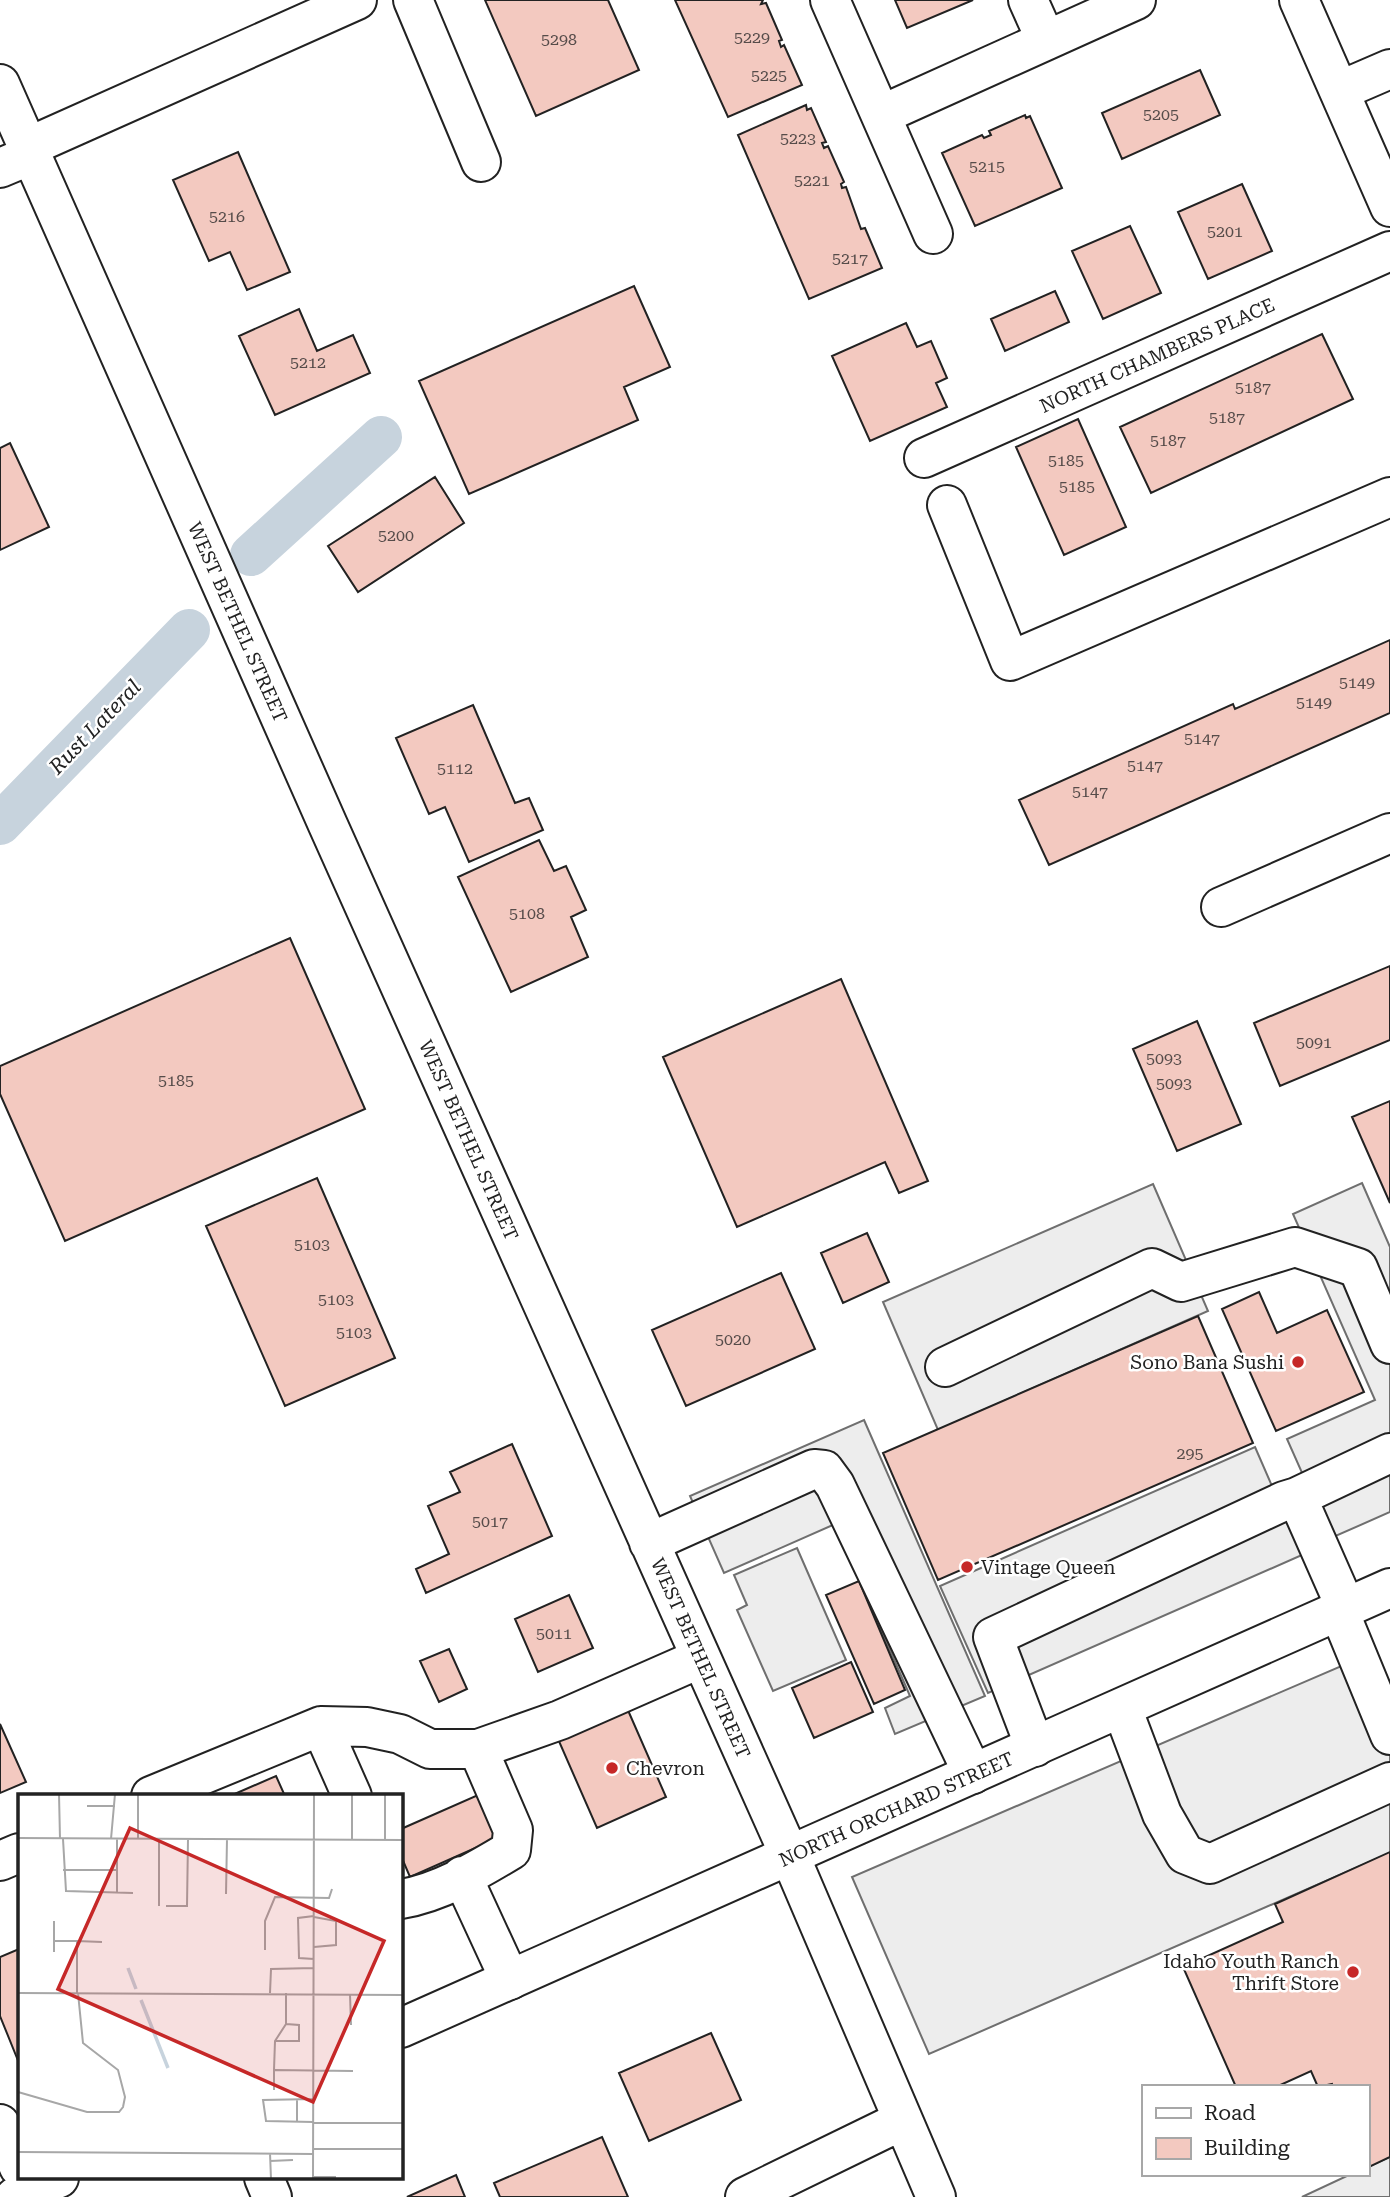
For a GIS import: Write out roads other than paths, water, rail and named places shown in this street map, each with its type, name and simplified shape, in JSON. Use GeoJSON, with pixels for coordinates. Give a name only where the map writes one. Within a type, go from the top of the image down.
{"type":"FeatureCollection","features":[{"type":"Feature","properties":{"kind":"street"},"geometry":{"type":"LineString","coordinates":[[20,157],[357,0]]}},
{"type":"Feature","properties":{"kind":"street"},"geometry":{"type":"LineString","coordinates":[[413,0],[481,162]]}},
{"type":"Feature","properties":{"kind":"street"},"geometry":{"type":"LineString","coordinates":[[830,0],[933,234]]}},
{"type":"Feature","properties":{"kind":"street"},"geometry":{"type":"LineString","coordinates":[[1028,0],[1046,40]]}},
{"type":"Feature","properties":{"kind":"street"},"geometry":{"type":"LineString","coordinates":[[881,115],[1136,0]]}},
{"type":"Feature","properties":{"kind":"street"},"geometry":{"type":"LineString","coordinates":[[1299,0],[1390,207]]}},
{"type":"Feature","properties":{"kind":"street"},"geometry":{"type":"LineString","coordinates":[[1339,91],[1390,69]]}},
{"type":"Feature","properties":{"kind":"street","name":"WEST BETHEL STREET"},"geometry":{"type":"LineString","coordinates":[[0,84],[20,157],[790,1856],[936,2197]]}},
{"type":"Feature","properties":{"kind":"street","name":"NORTH CHAMBERS PLACE"},"geometry":{"type":"LineString","coordinates":[[924,458],[1390,251]]}},
{"type":"Feature","properties":{"kind":"street"},"geometry":{"type":"LineString","coordinates":[[947,505],[1010,661],[1390,497]]}},
{"type":"Feature","properties":{"kind":"street"},"geometry":{"type":"LineString","coordinates":[[1221,907],[1390,833]]}},
{"type":"Feature","properties":{"kind":"street"},"geometry":{"type":"LineString","coordinates":[[945,1367],[1152,1268],[1181,1282],[1296,1247],[1358,1268],[1390,1344]]}},
{"type":"Feature","properties":{"kind":"street"},"geometry":{"type":"LineString","coordinates":[[1035,1747],[993,1637],[1390,1453]]}},
{"type":"Feature","properties":{"kind":"street"},"geometry":{"type":"LineString","coordinates":[[649,1543],[814,1469],[824,1470],[835,1485],[973,1774]]}},
{"type":"Feature","properties":{"kind":"street"},"geometry":{"type":"LineString","coordinates":[[1297,1497],[1390,1735]]}},
{"type":"Feature","properties":{"kind":"street","name":"NORTH ORCHARD STREET"},"geometry":{"type":"LineString","coordinates":[[402,2028],[1390,1588]]}},
{"type":"Feature","properties":{"kind":"street"},"geometry":{"type":"LineString","coordinates":[[156,1794],[321,1726],[367,1727],[400,1734],[430,1749],[478,1749],[560,1720],[701,1658]]}},
{"type":"Feature","properties":{"kind":"street"},"geometry":{"type":"LineString","coordinates":[[1122,1708],[1162,1814],[1185,1854],[1210,1864],[1390,1782]]}},
{"type":"Feature","properties":{"kind":"street"},"geometry":{"type":"LineString","coordinates":[[321,1726],[351,1794]]}},
{"type":"Feature","properties":{"kind":"street"},"geometry":{"type":"LineString","coordinates":[[402,1899],[418,1896],[511,1850],[513,1830],[478,1749]]}},
{"type":"Feature","properties":{"kind":"street"},"geometry":{"type":"LineString","coordinates":[[0,1861],[18,1853]]}},
{"type":"Feature","properties":{"kind":"street"},"geometry":{"type":"LineString","coordinates":[[462,1876],[510,1980]]}},
{"type":"Feature","properties":{"kind":"street"},"geometry":{"type":"LineString","coordinates":[[745,2197],[903,2120]]}},
{"type":"Feature","properties":{"kind":"street"},"geometry":{"type":"LineString","coordinates":[[0,2124],[18,2160]]}},
{"type":"Feature","properties":{"kind":"street"},"geometry":{"type":"LineString","coordinates":[[265,2180],[272,2197]]}},
{"type":"Feature","properties":{"kind":"waterway","name":"Rust Lateral"},"geometry":{"type":"LineString","coordinates":[[251,555],[381,437]]}},
{"type":"Feature","properties":{"kind":"waterway","name":"Rust Lateral"},"geometry":{"type":"LineString","coordinates":[[0,824],[189,630]]}},
{"type":"Feature","properties":{"kind":"place","name":"Sono Bana Sushi"},"geometry":{"type":"Point","coordinates":[1298,1362]}},
{"type":"Feature","properties":{"kind":"place","name":"Vintage Queen"},"geometry":{"type":"Point","coordinates":[967,1567]}},
{"type":"Feature","properties":{"kind":"place","name":"Chevron"},"geometry":{"type":"Point","coordinates":[612,1768]}},
{"type":"Feature","properties":{"kind":"place","name":"Idaho Youth Ranch Thrift Store"},"geometry":{"type":"Point","coordinates":[1353,1972]}}]}
